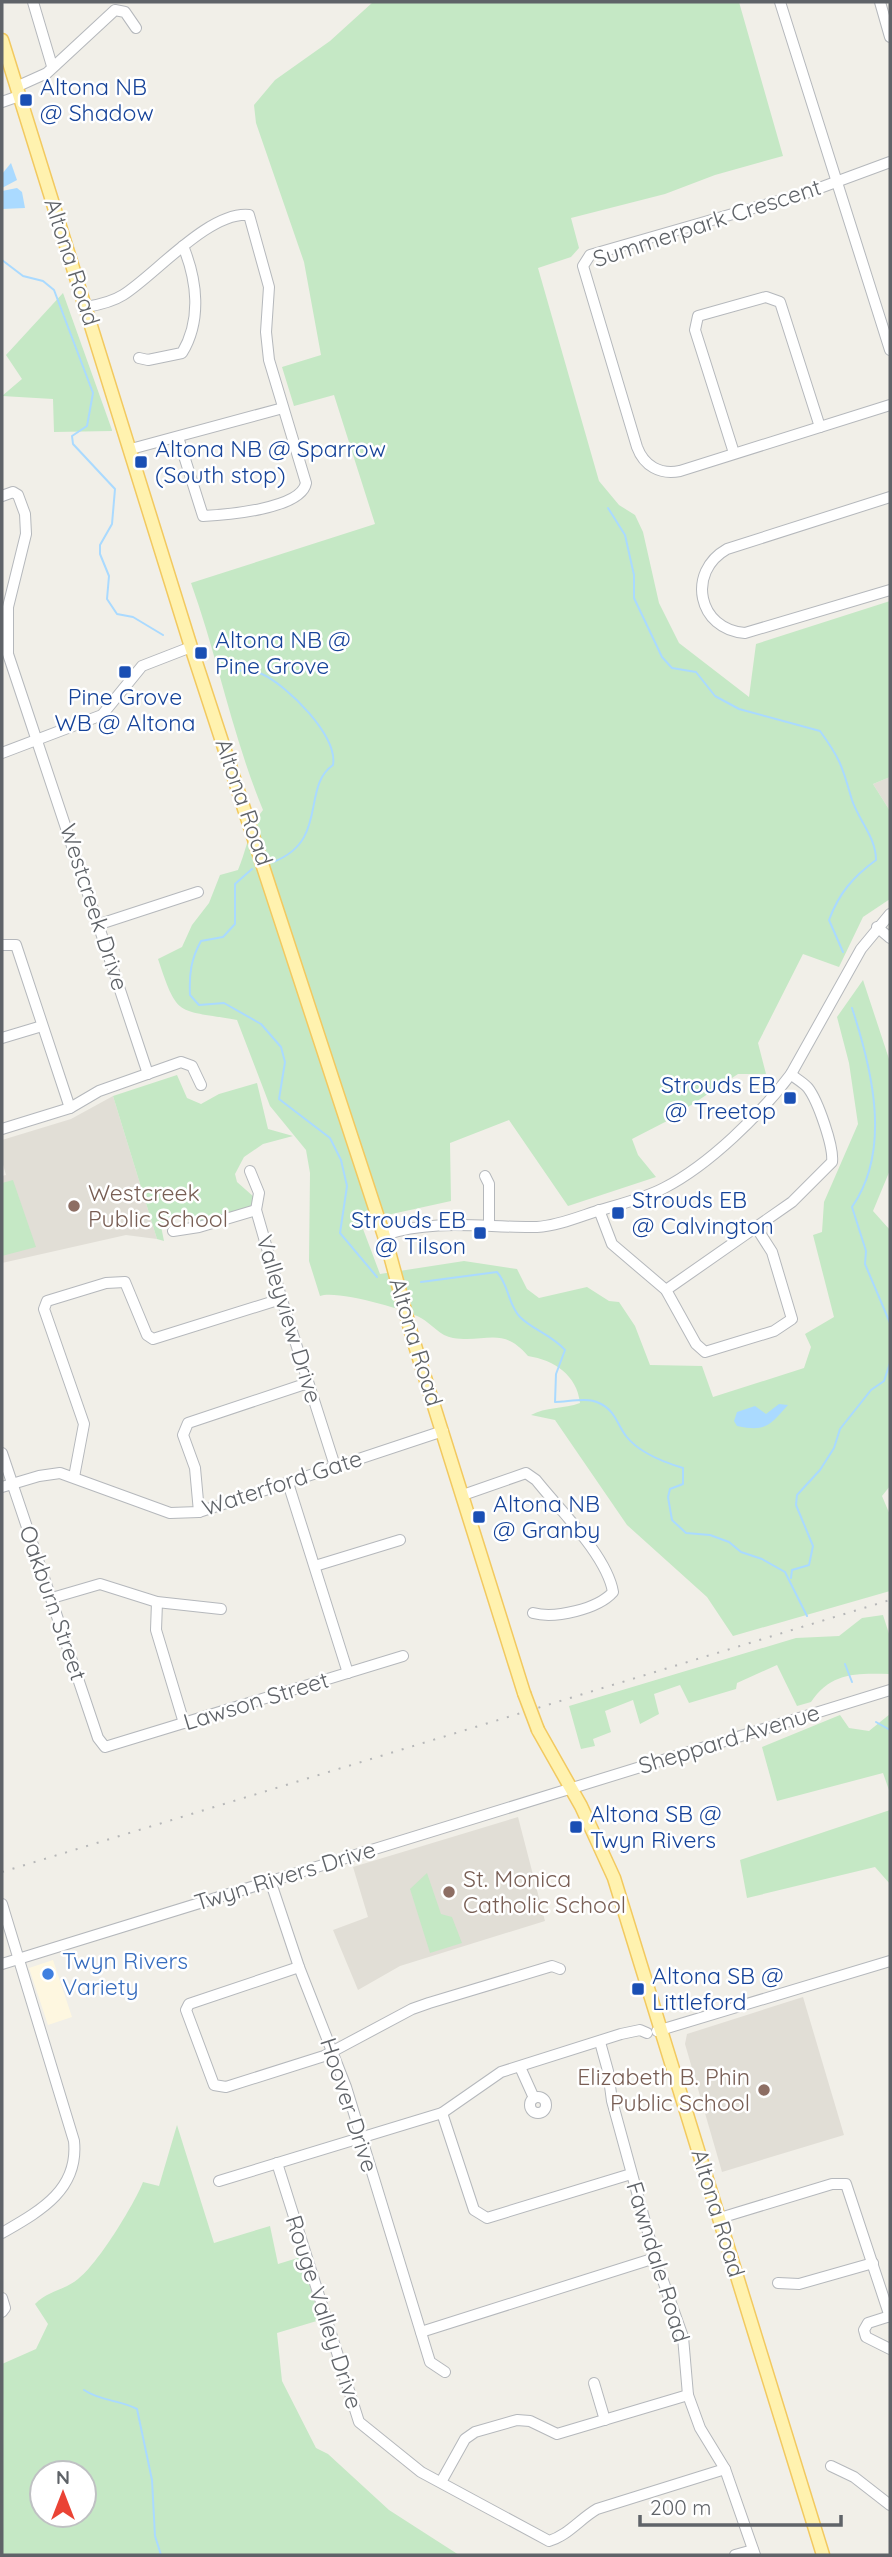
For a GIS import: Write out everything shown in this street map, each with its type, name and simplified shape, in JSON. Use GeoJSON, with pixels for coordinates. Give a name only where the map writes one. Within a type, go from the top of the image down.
{"type":"FeatureCollection","features":[{"type":"Feature","properties":{"kind":"main road","name":"Altona Road"},"geometry":{"type":"LineString","coordinates":[[2,40],[191,647],[384,1235],[524,1693],[538,1730],[569,1790],[581,1806],[614,1878],[823,2555]]}},
{"type":"Feature","properties":{"kind":"street"},"geometry":{"type":"LineString","coordinates":[[33,2],[52,66]]}},
{"type":"Feature","properties":{"kind":"street"},"geometry":{"type":"LineString","coordinates":[[780,2],[890,350]]}},
{"type":"Feature","properties":{"kind":"street"},"geometry":{"type":"LineString","coordinates":[[880,2],[890,37]]}},
{"type":"Feature","properties":{"kind":"street"},"geometry":{"type":"LineString","coordinates":[[2,102],[47,73],[115,10],[125,12],[136,28]]}},
{"type":"Feature","properties":{"kind":"street"},"geometry":{"type":"LineString","coordinates":[[836,180],[890,162]]}},
{"type":"Feature","properties":{"kind":"street","name":"Summerpark Crescent"},"geometry":{"type":"LineString","coordinates":[[836,180],[772,204],[590,255],[584,263],[584,274],[641,457],[655,469],[673,473],[890,405]]}},
{"type":"Feature","properties":{"kind":"street"},"geometry":{"type":"LineString","coordinates":[[86,307],[122,296],[183,246],[237,214],[249,215],[269,287],[267,346],[306,483],[305,489],[293,499],[240,514],[203,516],[178,437]]}},
{"type":"Feature","properties":{"kind":"street"},"geometry":{"type":"LineString","coordinates":[[139,358],[148,360],[181,353],[190,340],[196,285],[183,246]]}},
{"type":"Feature","properties":{"kind":"street"},"geometry":{"type":"LineString","coordinates":[[734,453],[695,328],[698,316],[766,297],[782,304],[820,427]]}},
{"type":"Feature","properties":{"kind":"street"},"geometry":{"type":"LineString","coordinates":[[131,449],[283,408]]}},
{"type":"Feature","properties":{"kind":"street","name":"Westcreek Drive"},"geometry":{"type":"LineString","coordinates":[[2,496],[13,492],[18,495],[25,514],[26,534],[10,593],[6,635],[8,654],[148,1074]]}},
{"type":"Feature","properties":{"kind":"street"},"geometry":{"type":"LineString","coordinates":[[890,497],[727,549],[708,566],[701,589],[705,609],[714,621],[726,630],[745,633],[890,590]]}},
{"type":"Feature","properties":{"kind":"street"},"geometry":{"type":"LineString","coordinates":[[2,753],[102,715],[142,666],[191,647]]}},
{"type":"Feature","properties":{"kind":"street"},"geometry":{"type":"LineString","coordinates":[[100,924],[198,892]]}},
{"type":"Feature","properties":{"kind":"street"},"geometry":{"type":"LineString","coordinates":[[384,1235],[414,1226],[489,1224],[540,1227],[600,1210],[661,1189],[678,1180],[755,1118],[791,1074],[861,949],[890,914]]}},
{"type":"Feature","properties":{"kind":"street"},"geometry":{"type":"LineString","coordinates":[[877,927],[890,937]]}},
{"type":"Feature","properties":{"kind":"street"},"geometry":{"type":"LineString","coordinates":[[2,945],[16,946],[70,1108]]}},
{"type":"Feature","properties":{"kind":"street"},"geometry":{"type":"LineString","coordinates":[[2,1038],[42,1026]]}},
{"type":"Feature","properties":{"kind":"street"},"geometry":{"type":"LineString","coordinates":[[2,1129],[70,1108],[99,1091],[181,1062],[192,1066],[201,1085]]}},
{"type":"Feature","properties":{"kind":"street"},"geometry":{"type":"LineString","coordinates":[[666,1290],[792,1202],[832,1162],[829,1141],[814,1098],[806,1086],[791,1074]]}},
{"type":"Feature","properties":{"kind":"street","name":"Valleyview Drive"},"geometry":{"type":"LineString","coordinates":[[250,1171],[259,1193],[256,1210],[281,1299],[335,1466]]}},
{"type":"Feature","properties":{"kind":"street"},"geometry":{"type":"LineString","coordinates":[[485,1176],[489,1184],[489,1224]]}},
{"type":"Feature","properties":{"kind":"street"},"geometry":{"type":"LineString","coordinates":[[173,1231],[200,1227],[256,1210]]}},
{"type":"Feature","properties":{"kind":"street"},"geometry":{"type":"LineString","coordinates":[[600,1210],[608,1236],[620,1253],[666,1290],[696,1344],[705,1352],[790,1323],[792,1319],[772,1252],[756,1227]]}},
{"type":"Feature","properties":{"kind":"street"},"geometry":{"type":"LineString","coordinates":[[74,1477],[84,1424],[44,1310],[47,1301],[106,1283],[125,1282],[147,1335],[153,1339],[281,1299]]}},
{"type":"Feature","properties":{"kind":"street"},"geometry":{"type":"LineString","coordinates":[[199,1512],[195,1468],[183,1435],[188,1423],[308,1383]]}},
{"type":"Feature","properties":{"kind":"street","name":"Waterford Gate"},"geometry":{"type":"LineString","coordinates":[[2,1487],[46,1474],[74,1477],[170,1513],[199,1512],[443,1431]]}},
{"type":"Feature","properties":{"kind":"street","name":"Oakburn Street"},"geometry":{"type":"LineString","coordinates":[[2,1453],[98,1738],[104,1746],[109,1747]]}},
{"type":"Feature","properties":{"kind":"street"},"geometry":{"type":"LineString","coordinates":[[463,1496],[526,1474],[536,1480],[586,1542],[611,1581],[613,1592],[606,1600],[559,1614],[533,1613]]}},
{"type":"Feature","properties":{"kind":"street"},"geometry":{"type":"LineString","coordinates":[[288,1483],[348,1673]]}},
{"type":"Feature","properties":{"kind":"street"},"geometry":{"type":"LineString","coordinates":[[315,1566],[400,1540]]}},
{"type":"Feature","properties":{"kind":"street"},"geometry":{"type":"LineString","coordinates":[[52,1598],[100,1584],[158,1602],[221,1609]]}},
{"type":"Feature","properties":{"kind":"street"},"geometry":{"type":"LineString","coordinates":[[158,1602],[156,1630],[184,1723]]}},
{"type":"Feature","properties":{"kind":"street","name":"Lawson Street"},"geometry":{"type":"LineString","coordinates":[[109,1747],[402,1657]]}},
{"type":"Feature","properties":{"kind":"street","name":"Sheppard Avenue"},"geometry":{"type":"LineString","coordinates":[[569,1790],[890,1690]]}},
{"type":"Feature","properties":{"kind":"street","name":"Twyn Rivers Drive"},"geometry":{"type":"LineString","coordinates":[[2,1964],[569,1790]]}},
{"type":"Feature","properties":{"kind":"street","name":"Hoover Drive"},"geometry":{"type":"LineString","coordinates":[[270,1880],[299,1967],[333,2051],[429,2362],[445,2372]]}},
{"type":"Feature","properties":{"kind":"street"},"geometry":{"type":"LineString","coordinates":[[2,1904],[74,2141],[76,2158],[64,2189],[2,2233]]}},
{"type":"Feature","properties":{"kind":"street"},"geometry":{"type":"LineString","coordinates":[[219,2181],[442,2113],[501,2072],[640,2030],[647,2033],[663,2030],[890,1961]]}},
{"type":"Feature","properties":{"kind":"street"},"geometry":{"type":"LineString","coordinates":[[299,1967],[189,2004],[186,2010],[208,2076],[214,2085],[226,2087],[333,2051],[412,2009],[552,1966],[557,1965],[561,1969]]}},
{"type":"Feature","properties":{"kind":"street","name":"Fawndale Road"},"geometry":{"type":"LineString","coordinates":[[600,2042],[631,2174],[655,2258],[684,2337],[688,2395],[700,2428],[725,2469],[754,2552]]}},
{"type":"Feature","properties":{"kind":"street"},"geometry":{"type":"LineString","coordinates":[[520,2067],[534,2098]]}},
{"type":"Feature","properties":{"kind":"street"},"geometry":{"type":"LineString","coordinates":[[442,2113],[474,2210],[487,2218],[631,2174]]}},
{"type":"Feature","properties":{"kind":"street","name":"Rouge Valley Drive"},"geometry":{"type":"LineString","coordinates":[[276,2163],[359,2422],[421,2472],[549,2542],[558,2539],[579,2519],[597,2509],[725,2469]]}},
{"type":"Feature","properties":{"kind":"street"},"geometry":{"type":"LineString","coordinates":[[720,2218],[832,2184],[846,2184],[890,2316],[868,2323],[864,2330],[866,2337],[890,2348]]}},
{"type":"Feature","properties":{"kind":"street"},"geometry":{"type":"LineString","coordinates":[[421,2332],[655,2258]]}},
{"type":"Feature","properties":{"kind":"street"},"geometry":{"type":"LineString","coordinates":[[778,2283],[799,2284],[873,2263]]}},
{"type":"Feature","properties":{"kind":"street"},"geometry":{"type":"LineString","coordinates":[[2,2298],[5,2308],[2,2312]]}},
{"type":"Feature","properties":{"kind":"street"},"geometry":{"type":"LineString","coordinates":[[594,2383],[604,2420]]}},
{"type":"Feature","properties":{"kind":"street"},"geometry":{"type":"LineString","coordinates":[[441,2482],[465,2439],[475,2432],[517,2420],[530,2421],[557,2434],[688,2395]]}},
{"type":"Feature","properties":{"kind":"street"},"geometry":{"type":"LineString","coordinates":[[831,2466],[854,2477],[890,2505]]}},
{"type":"Feature","properties":{"kind":"street"},"geometry":{"type":"LineString","coordinates":[[735,2555],[754,2552]]}},
{"type":"Feature","properties":{"kind":"shaded area"},"geometry":{"type":"Polygon","coordinates":[[[890,777],[890,811],[873,784],[890,777]]]}},
{"type":"Feature","properties":{"kind":"shaded area","name":"Westcreek Public School"},"geometry":{"type":"Polygon","coordinates":[[[113,1096],[157,1239],[126,1235],[2,1263],[2,1176],[6,1175],[2,1161],[2,1140],[71,1119],[113,1096]]]}},
{"type":"Feature","properties":{"kind":"shaded area","name":"St. Monica Catholic School"},"geometry":{"type":"Polygon","coordinates":[[[518,1817],[545,1921],[400,1966],[358,1990],[333,1930],[368,1917],[353,1867],[518,1817]]]}},
{"type":"Feature","properties":{"kind":"shaded area"},"geometry":{"type":"Polygon","coordinates":[[[53,1960],[72,2017],[48,2025],[29,1968],[53,1960]]]}},
{"type":"Feature","properties":{"kind":"shaded area","name":"Elizabeth B. Phin Public School"},"geometry":{"type":"Polygon","coordinates":[[[803,1997],[844,2135],[722,2172],[685,2044],[687,2034],[803,1997]]]}},
{"type":"Feature","properties":{"kind":"green space"},"geometry":{"type":"Polygon","coordinates":[[[373,2],[739,2],[783,156],[715,175],[665,194],[571,218],[579,248],[571,257],[538,268],[599,481],[619,505],[635,515],[643,532],[659,603],[679,643],[749,697],[756,644],[890,601],[890,777],[873,784],[890,811],[890,899],[863,917],[839,967],[803,954],[758,1043],[766,1074],[738,1074],[667,1121],[632,1139],[638,1155],[656,1177],[568,1206],[509,1120],[450,1143],[451,1201],[360,1221],[380,1274],[464,1261],[517,1269],[527,1289],[539,1298],[587,1287],[609,1301],[619,1302],[635,1326],[650,1365],[702,1366],[713,1397],[804,1368],[811,1347],[805,1334],[834,1317],[813,1235],[822,1232],[824,1202],[858,1124],[849,1063],[837,1017],[863,980],[890,1062],[890,1170],[873,1211],[890,1230],[890,1486],[882,1496],[890,1515],[890,1591],[733,1636],[707,1597],[627,1525],[555,1420],[531,1415],[580,1403],[574,1384],[563,1370],[547,1361],[528,1356],[519,1347],[502,1338],[448,1337],[421,1318],[400,1310],[355,1298],[320,1296],[309,1261],[310,1173],[306,1150],[270,1106],[237,1020],[182,1008],[170,992],[158,959],[182,947],[192,925],[209,903],[220,875],[238,870],[251,831],[263,810],[242,753],[191,583],[375,524],[334,395],[294,406],[282,367],[321,355],[304,262],[256,123],[254,105],[275,80],[330,41],[373,2]]]}},
{"type":"Feature","properties":{"kind":"green space"},"geometry":{"type":"Polygon","coordinates":[[[63,293],[112,431],[54,432],[53,399],[2,396],[22,379],[6,355],[63,293]]]}},
{"type":"Feature","properties":{"kind":"green space"},"geometry":{"type":"Polygon","coordinates":[[[177,1075],[187,1098],[201,1104],[219,1094],[257,1083],[268,1129],[293,1136],[263,1144],[244,1157],[235,1174],[237,1182],[254,1197],[250,1207],[200,1222],[171,1216],[161,1226],[164,1241],[157,1239],[113,1096],[177,1075]]]}},
{"type":"Feature","properties":{"kind":"green space"},"geometry":{"type":"Polygon","coordinates":[[[13,1180],[36,1247],[2,1256],[2,1183],[13,1180]]]}},
{"type":"Feature","properties":{"kind":"green space"},"geometry":{"type":"Polygon","coordinates":[[[883,1615],[890,1637],[890,1674],[846,1676],[827,1685],[811,1702],[797,1706],[777,1665],[737,1683],[736,1689],[689,1703],[680,1685],[654,1694],[659,1714],[640,1724],[633,1700],[605,1711],[611,1732],[593,1739],[595,1746],[581,1749],[569,1706],[796,1638],[839,1636],[862,1618],[883,1615]]]}},
{"type":"Feature","properties":{"kind":"green space"},"geometry":{"type":"Polygon","coordinates":[[[890,1714],[890,1793],[883,1773],[777,1801],[762,1747],[840,1715],[849,1728],[869,1731],[890,1714]]]}},
{"type":"Feature","properties":{"kind":"green space"},"geometry":{"type":"Polygon","coordinates":[[[890,1810],[890,1884],[875,1867],[747,1898],[740,1860],[890,1810]]]}},
{"type":"Feature","properties":{"kind":"green space"},"geometry":{"type":"Polygon","coordinates":[[[427,1873],[441,1914],[452,1917],[462,1943],[430,1953],[410,1889],[427,1873]]]}},
{"type":"Feature","properties":{"kind":"green space"},"geometry":{"type":"Polygon","coordinates":[[[177,2125],[214,2243],[270,2226],[278,2264],[301,2257],[320,2320],[277,2333],[282,2381],[316,2448],[328,2454],[389,2510],[459,2555],[2,2555],[2,2364],[36,2349],[48,2324],[35,2304],[45,2296],[73,2283],[86,2272],[114,2234],[143,2182],[159,2186],[177,2125]]]}},
{"type":"Feature","properties":{"kind":"water"},"geometry":{"type":"Polygon","coordinates":[[[11,163],[17,180],[2,188],[2,174],[11,163]]]}},
{"type":"Feature","properties":{"kind":"water"},"geometry":{"type":"Polygon","coordinates":[[[17,188],[22,192],[25,208],[2,209],[2,191],[17,188]]]}},
{"type":"Feature","properties":{"kind":"water"},"geometry":{"type":"Polygon","coordinates":[[[779,1404],[788,1405],[776,1418],[761,1428],[737,1426],[734,1421],[737,1412],[755,1406],[766,1414],[779,1404]]]}},
{"type":"Feature","properties":{"kind":"waterway"},"geometry":{"type":"LineString","coordinates":[[2,260],[23,276],[43,281],[54,290],[93,393],[87,426],[72,436],[73,444],[115,489],[112,524],[100,545],[100,554],[109,576],[107,599],[117,614],[133,617],[163,635]]}},
{"type":"Feature","properties":{"kind":"waterway"},"geometry":{"type":"LineString","coordinates":[[608,508],[625,535],[634,575],[634,598],[662,657],[672,668],[696,672],[715,696],[739,709],[820,731],[837,757],[855,808],[870,836],[876,860],[848,886],[829,920],[843,952]]}},
{"type":"Feature","properties":{"kind":"waterway"},"geometry":{"type":"LineString","coordinates":[[230,670],[259,673],[285,689],[320,727],[332,753],[333,765],[318,786],[308,828],[302,841],[290,853],[273,862]]}},
{"type":"Feature","properties":{"kind":"waterway"},"geometry":{"type":"LineString","coordinates":[[252,869],[235,884],[235,924],[223,937],[201,941],[191,967],[190,995],[199,1005],[224,1003],[261,1024],[281,1047],[285,1062],[279,1099],[330,1138],[341,1160],[347,1186],[340,1233],[377,1277]]}},
{"type":"Feature","properties":{"kind":"waterway"},"geometry":{"type":"LineString","coordinates":[[852,1008],[871,1083],[875,1135],[872,1160],[864,1185],[852,1207],[866,1251],[865,1264],[890,1323]]}},
{"type":"Feature","properties":{"kind":"waterway"},"geometry":{"type":"LineString","coordinates":[[421,1282],[497,1272],[520,1317],[565,1350],[556,1374],[555,1402],[583,1400],[599,1403],[612,1413],[631,1442],[644,1452],[683,1468],[683,1484],[670,1489],[668,1497],[672,1520],[686,1533],[710,1535],[729,1542],[741,1552],[762,1559],[785,1572],[807,1616]]}},
{"type":"Feature","properties":{"kind":"waterway"},"geometry":{"type":"LineString","coordinates":[[791,1578],[792,1570],[809,1565],[813,1546],[796,1505],[797,1495],[820,1470],[834,1448],[840,1429],[871,1390],[884,1381],[890,1363]]}},
{"type":"Feature","properties":{"kind":"waterway"},"geometry":{"type":"LineString","coordinates":[[845,1664],[852,1682]]}},
{"type":"Feature","properties":{"kind":"waterway"},"geometry":{"type":"LineString","coordinates":[[876,1722],[890,1730]]}},
{"type":"Feature","properties":{"kind":"waterway"},"geometry":{"type":"LineString","coordinates":[[84,2390],[137,2409],[152,2480],[155,2536],[161,2555]]}},
{"type":"Feature","properties":{"kind":"railway"},"geometry":{"type":"LineString","coordinates":[[2,1872],[890,1600]]}},
{"type":"Feature","properties":{"kind":"place","name":"Altona NB @ Shadow"},"geometry":{"type":"Point","coordinates":[26,100]}},
{"type":"Feature","properties":{"kind":"place","name":"Altona NB @ Sparrow (South stop)"},"geometry":{"type":"Point","coordinates":[141,462]}},
{"type":"Feature","properties":{"kind":"place","name":"Altona NB @ Pine Grove"},"geometry":{"type":"Point","coordinates":[201,653]}},
{"type":"Feature","properties":{"kind":"place","name":"Pine Grove WB @ Altona"},"geometry":{"type":"Point","coordinates":[125,672]}},
{"type":"Feature","properties":{"kind":"place","name":"Strouds EB @ Treetop"},"geometry":{"type":"Point","coordinates":[790,1098]}},
{"type":"Feature","properties":{"kind":"place","name":"Westcreek Public School"},"geometry":{"type":"Point","coordinates":[74,1206]}},
{"type":"Feature","properties":{"kind":"place","name":"Strouds EB @ Calvington"},"geometry":{"type":"Point","coordinates":[618,1213]}},
{"type":"Feature","properties":{"kind":"place","name":"Strouds EB @ Tilson"},"geometry":{"type":"Point","coordinates":[480,1233]}},
{"type":"Feature","properties":{"kind":"place","name":"Altona NB @ Granby"},"geometry":{"type":"Point","coordinates":[479,1517]}},
{"type":"Feature","properties":{"kind":"place","name":"Altona SB @ Twyn Rivers"},"geometry":{"type":"Point","coordinates":[576,1827]}},
{"type":"Feature","properties":{"kind":"place","name":"St. Monica Catholic School"},"geometry":{"type":"Point","coordinates":[449,1892]}},
{"type":"Feature","properties":{"kind":"place","name":"Twyn Rivers Variety"},"geometry":{"type":"Point","coordinates":[48,1974]}},
{"type":"Feature","properties":{"kind":"place","name":"Altona SB @ Littleford"},"geometry":{"type":"Point","coordinates":[638,1989]}},
{"type":"Feature","properties":{"kind":"place","name":"Elizabeth B. Phin Public School"},"geometry":{"type":"Point","coordinates":[764,2090]}}]}
